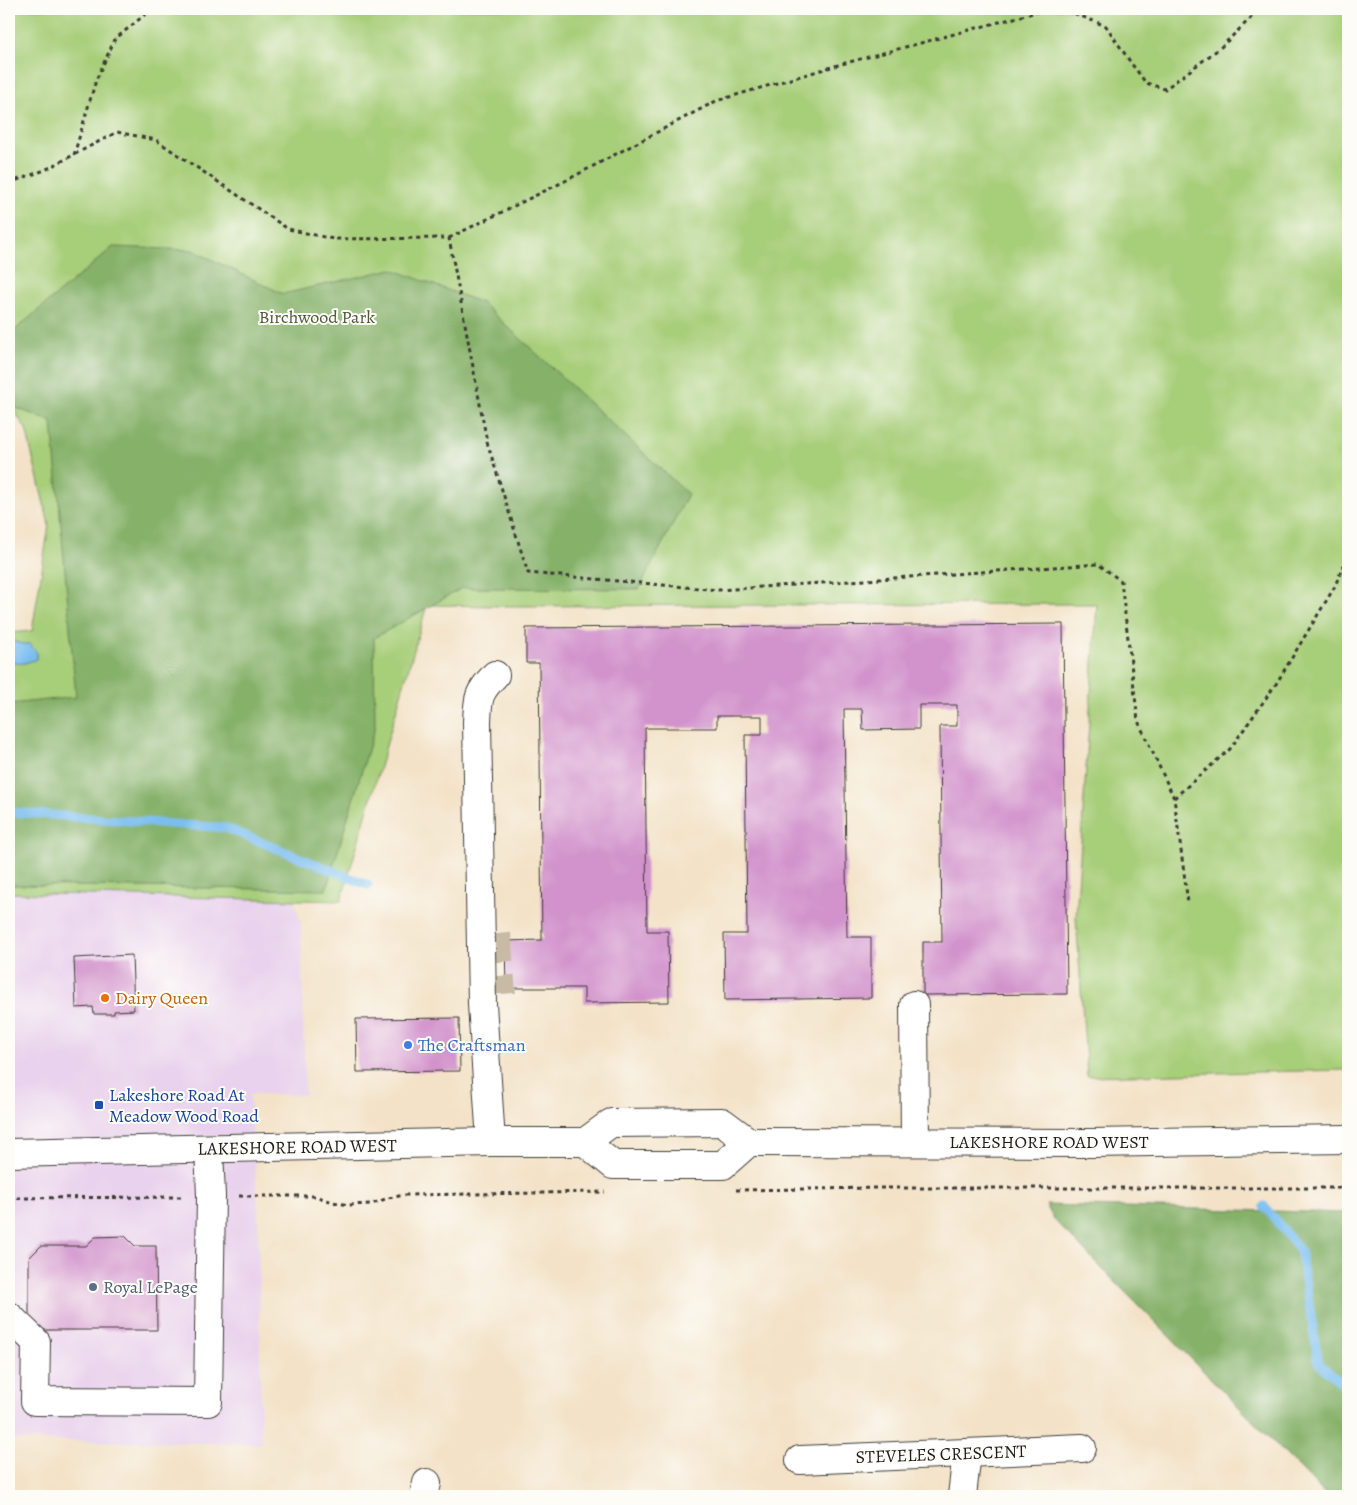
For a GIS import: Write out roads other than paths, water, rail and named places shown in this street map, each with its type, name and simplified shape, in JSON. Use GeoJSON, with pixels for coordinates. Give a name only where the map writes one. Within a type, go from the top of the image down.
{"type":"FeatureCollection","features":[{"type":"Feature","properties":{"kind":"main road"},"geometry":{"type":"LineString","coordinates":[[491,1142],[483,1013],[489,930],[478,702],[482,690],[495,676]]}},
{"type":"Feature","properties":{"kind":"main road"},"geometry":{"type":"LineString","coordinates":[[483,1013],[499,1004],[502,994]]}},
{"type":"Feature","properties":{"kind":"main road"},"geometry":{"type":"LineString","coordinates":[[914,1005],[915,1142]]}},
{"type":"Feature","properties":{"kind":"main road"},"geometry":{"type":"LineString","coordinates":[[722,1122],[749,1142],[723,1165],[612,1165],[585,1142],[611,1123],[722,1122]]}},
{"type":"Feature","properties":{"kind":"main road","name":"LAKESHORE ROAD WEST"},"geometry":{"type":"LineString","coordinates":[[749,1142],[1092,1142],[1348,1139]]}},
{"type":"Feature","properties":{"kind":"main road","name":"LAKESHORE ROAD WEST"},"geometry":{"type":"LineString","coordinates":[[9,1153],[491,1142],[585,1142]]}},
{"type":"Feature","properties":{"kind":"main road"},"geometry":{"type":"LineString","coordinates":[[9,1316],[36,1342],[35,1401],[208,1402],[211,1196],[209,1149]]}},
{"type":"Feature","properties":{"kind":"main road","name":"STEVELES CRESCENT"},"geometry":{"type":"LineString","coordinates":[[800,1460],[1082,1448]]}},
{"type":"Feature","properties":{"kind":"main road"},"geometry":{"type":"LineString","coordinates":[[962,1496],[967,1453]]}},
{"type":"Feature","properties":{"kind":"water"},"geometry":{"type":"Polygon","coordinates":[[[9,640],[30,644],[37,653],[37,659],[19,664],[9,660],[9,640]]]}},
{"type":"Feature","properties":{"kind":"waterway"},"geometry":{"type":"LineString","coordinates":[[9,812],[226,828],[368,885]]}},
{"type":"Feature","properties":{"kind":"waterway"},"geometry":{"type":"LineString","coordinates":[[1264,1206],[1300,1250],[1319,1364],[1348,1388]]}},
{"type":"Feature","properties":{"kind":"tunnel"},"geometry":{"type":"LineString","coordinates":[[497,934],[502,994]]}},
{"type":"Feature","properties":{"kind":"place","name":"Dairy Queen"},"geometry":{"type":"Point","coordinates":[105,998]}},
{"type":"Feature","properties":{"kind":"place","name":"The Craftsman"},"geometry":{"type":"Point","coordinates":[408,1045]}},
{"type":"Feature","properties":{"kind":"place","name":"Lakeshore Road At Meadow Wood Road"},"geometry":{"type":"Point","coordinates":[99,1105]}},
{"type":"Feature","properties":{"kind":"place","name":"Royal LePage"},"geometry":{"type":"Point","coordinates":[93,1287]}},
{"type":"Feature","properties":{"kind":"park label","name":"Birchwood Park"},"geometry":{"type":"Point","coordinates":[317,317]}}]}
